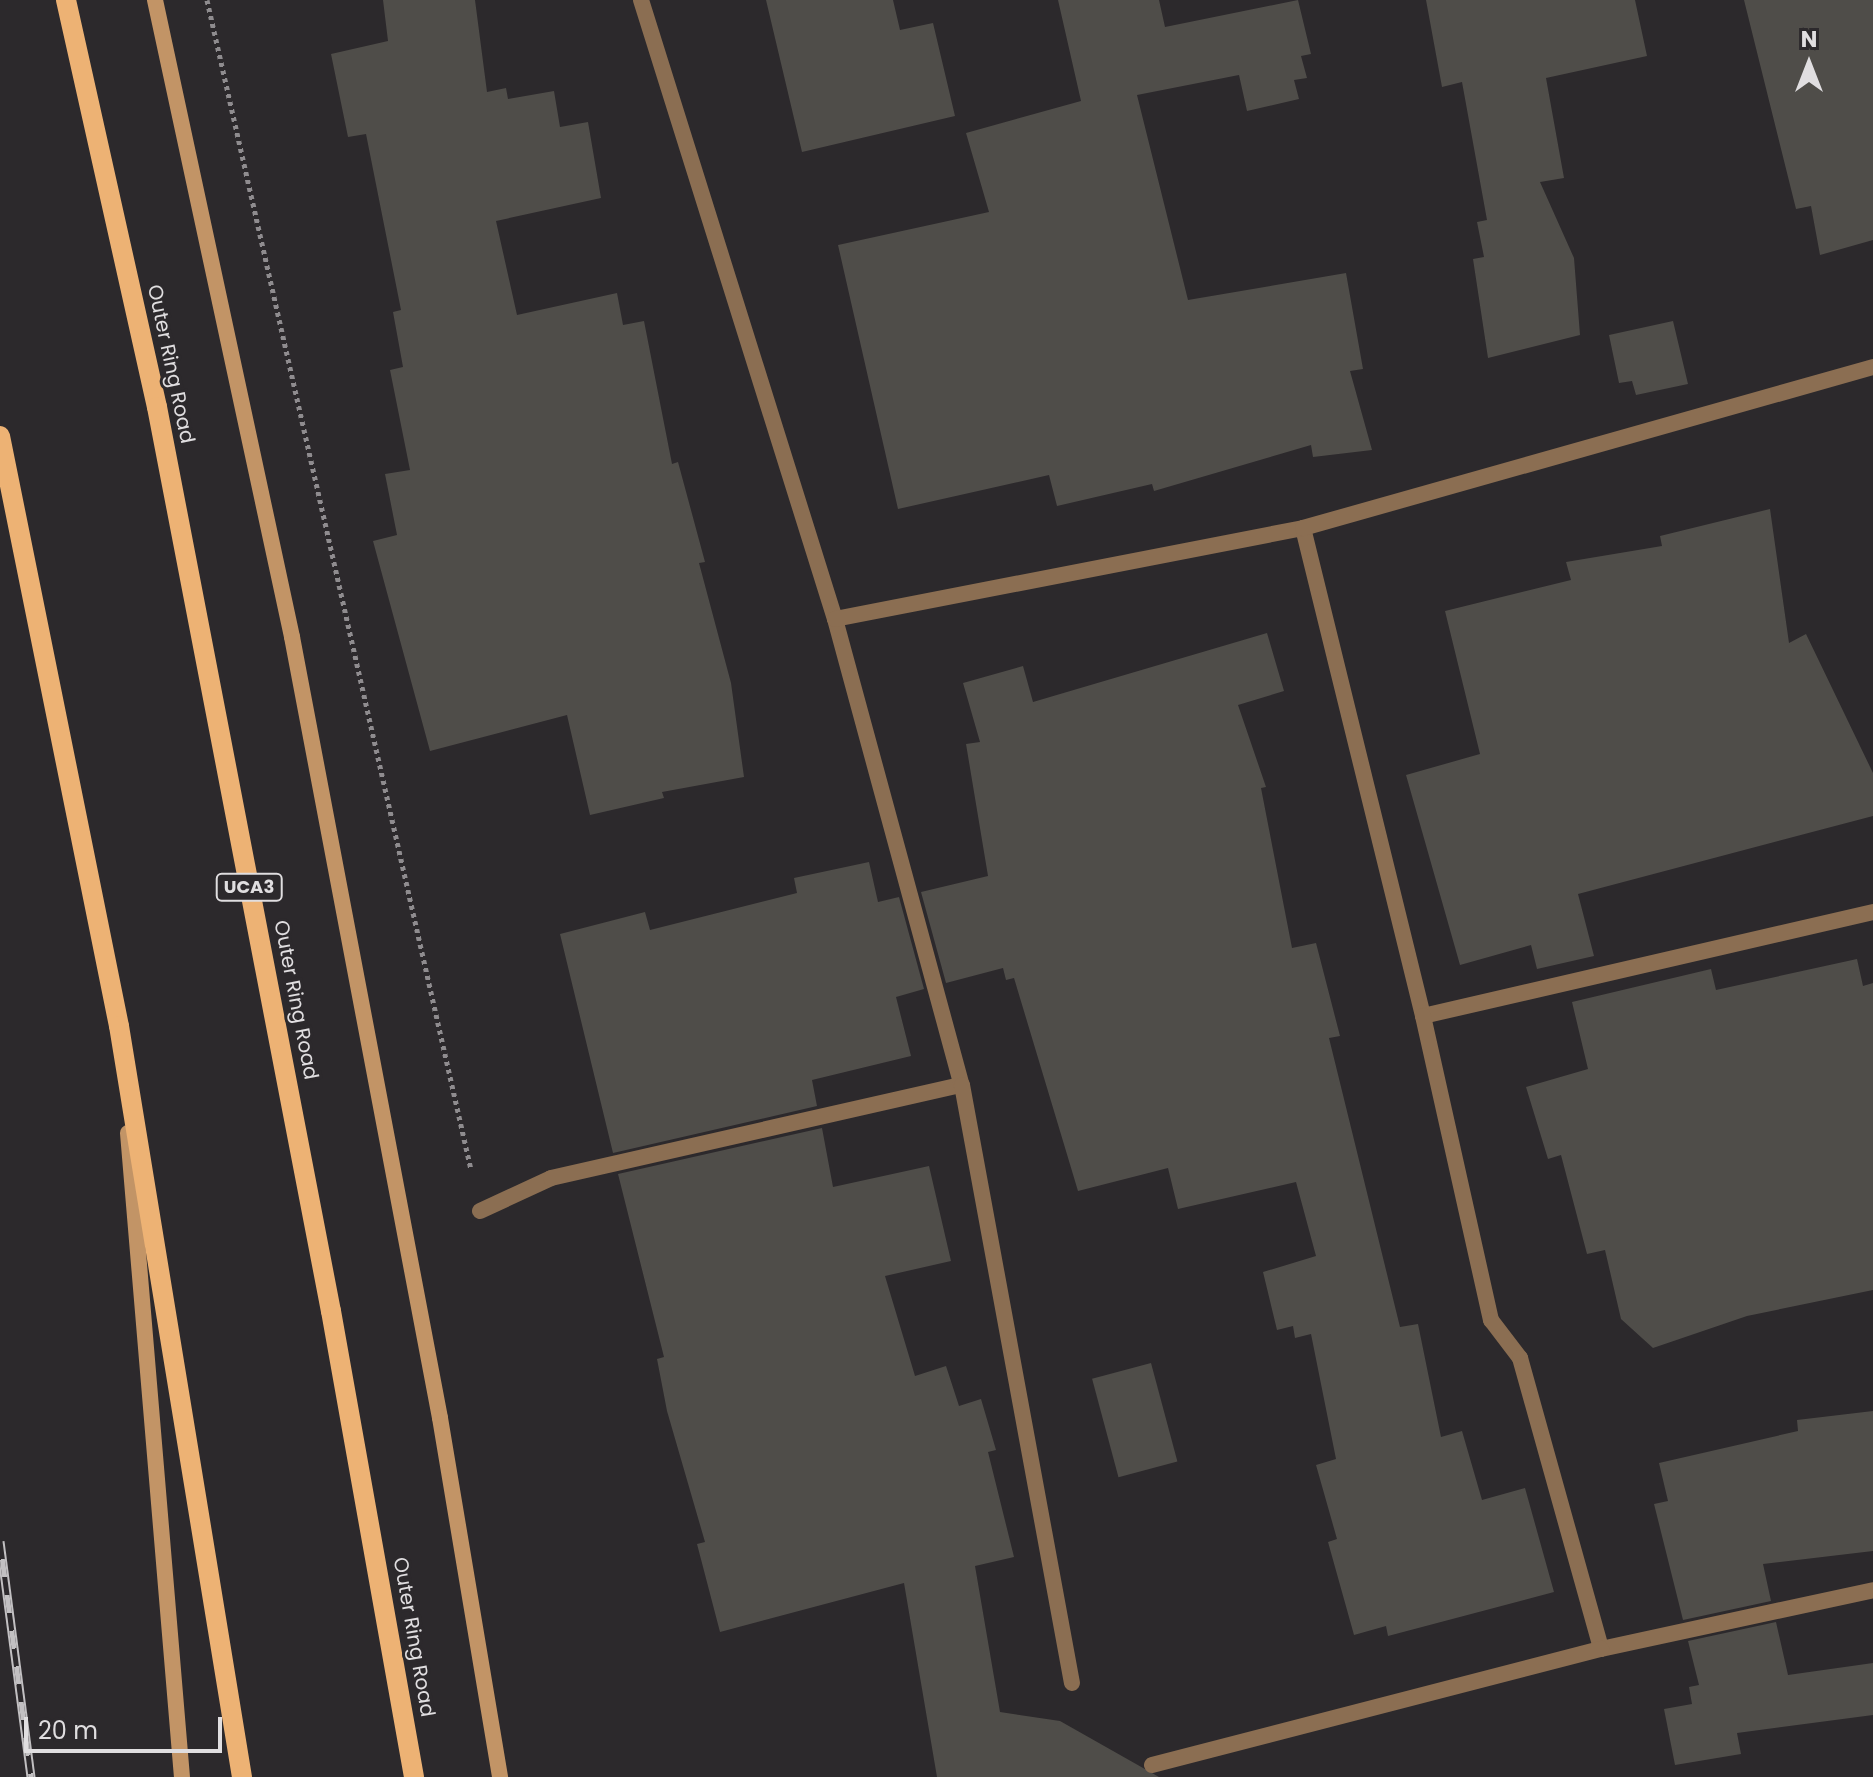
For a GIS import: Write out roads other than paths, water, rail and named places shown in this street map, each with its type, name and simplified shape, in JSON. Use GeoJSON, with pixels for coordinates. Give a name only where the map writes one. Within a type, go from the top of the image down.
{"type":"FeatureCollection","features":[{"type":"Feature","properties":{"kind":"main road","name":"Outer Ring Road"},"geometry":{"type":"LineString","coordinates":[[66,0],[157,407],[331,1311],[414,1777]]}},
{"type":"Feature","properties":{"kind":"main road"},"geometry":{"type":"LineString","coordinates":[[155,0],[292,637],[440,1418],[500,1777]]}},
{"type":"Feature","properties":{"kind":"main road"},"geometry":{"type":"LineString","coordinates":[[0,436],[119,1026],[242,1777]]}},
{"type":"Feature","properties":{"kind":"main road"},"geometry":{"type":"LineString","coordinates":[[119,1026],[182,1777]]}},
{"type":"Feature","properties":{"kind":"street"},"geometry":{"type":"LineString","coordinates":[[641,0],[835,619],[962,1085],[1072,1683]]}},
{"type":"Feature","properties":{"kind":"street"},"geometry":{"type":"LineString","coordinates":[[835,619],[1303,528],[1873,367]]}},
{"type":"Feature","properties":{"kind":"street"},"geometry":{"type":"LineString","coordinates":[[1303,528],[1423,1016],[1491,1320],[1520,1358],[1601,1649]]}},
{"type":"Feature","properties":{"kind":"street"},"geometry":{"type":"LineString","coordinates":[[1423,1016],[1873,912]]}},
{"type":"Feature","properties":{"kind":"street"},"geometry":{"type":"LineString","coordinates":[[480,1211],[551,1178],[962,1085]]}},
{"type":"Feature","properties":{"kind":"street"},"geometry":{"type":"LineString","coordinates":[[1152,1765],[1601,1649],[1873,1590]]}},
{"type":"Feature","properties":{"kind":"railway"},"geometry":{"type":"LineString","coordinates":[[0,1541],[31,1777]]}}]}
